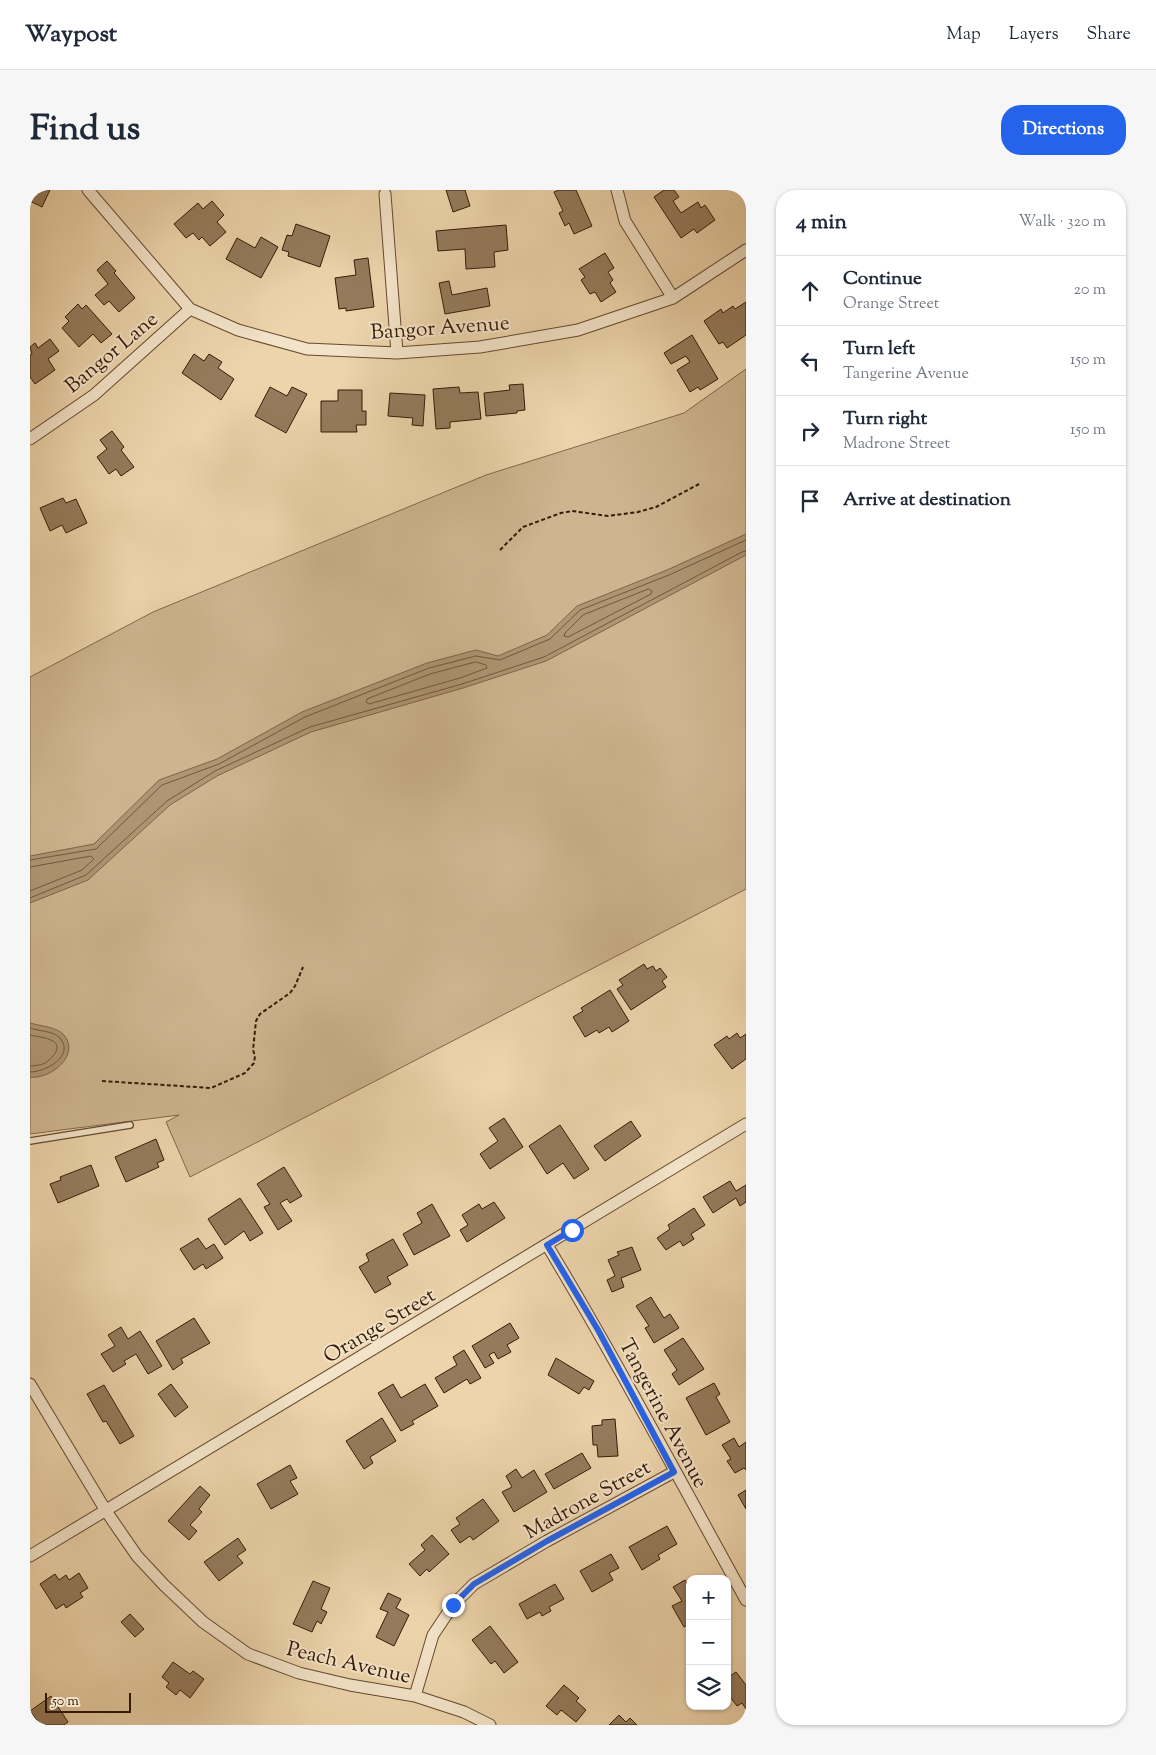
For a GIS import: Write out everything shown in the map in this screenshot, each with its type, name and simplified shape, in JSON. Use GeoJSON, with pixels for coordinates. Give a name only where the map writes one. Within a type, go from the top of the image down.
{"type":"FeatureCollection","features":[{"type":"Feature","properties":{"kind":"street","name":"Bangor Avenue"},"geometry":{"type":"LineString","coordinates":[[88,190],[190,309],[238,330],[307,349],[397,353],[480,347],[578,330],[673,298],[746,250]]}},
{"type":"Feature","properties":{"kind":"street"},"geometry":{"type":"LineString","coordinates":[[617,190],[625,221],[673,298]]}},
{"type":"Feature","properties":{"kind":"street"},"geometry":{"type":"LineString","coordinates":[[385,194],[397,353]]}},
{"type":"Feature","properties":{"kind":"street","name":"Bangor Lane"},"geometry":{"type":"LineString","coordinates":[[30,439],[94,395],[190,309]]}},
{"type":"Feature","properties":{"kind":"street","name":"Orange Street"},"geometry":{"type":"LineString","coordinates":[[30,1556],[746,1125]]}},
{"type":"Feature","properties":{"kind":"street","name":"Tangerine Avenue"},"geometry":{"type":"LineString","coordinates":[[547,1245],[598,1330],[674,1472],[746,1600]]}},
{"type":"Feature","properties":{"kind":"street","name":"Peach Avenue"},"geometry":{"type":"LineString","coordinates":[[30,1384],[106,1511],[137,1556],[203,1622],[248,1654],[299,1673],[350,1685],[416,1696],[464,1712],[490,1725]]}},
{"type":"Feature","properties":{"kind":"street","name":"Madrone Street"},"geometry":{"type":"LineString","coordinates":[[416,1696],[433,1635],[453,1605],[474,1584],[547,1541],[674,1472]]}},
{"type":"Feature","properties":{"kind":"lane"},"geometry":{"type":"LineString","coordinates":[[30,1142],[130,1125]]}},
{"type":"Feature","properties":{"kind":"path"},"geometry":{"type":"LineString","coordinates":[[500,550],[523,527],[561,513],[572,511],[608,516],[638,512],[656,508],[699,484]]}},
{"type":"Feature","properties":{"kind":"path"},"geometry":{"type":"LineString","coordinates":[[102,1081],[211,1088],[246,1072],[254,1063],[255,1056],[253,1050],[256,1021],[260,1014],[290,993],[303,967]]}},
{"type":"Feature","properties":{"kind":"shaded area"},"geometry":{"type":"Polygon","coordinates":[[[746,369],[746,889],[190,1177],[166,1122],[179,1115],[30,1134],[30,677],[153,612],[486,475],[684,413],[746,369]]]}},
{"type":"Feature","properties":{"kind":"water"},"geometry":{"type":"Polygon","coordinates":[[[746,534],[746,555],[546,661],[463,688],[311,732],[217,776],[170,805],[88,880],[30,903],[30,856],[94,844],[159,780],[217,759],[302,712],[427,663],[476,650],[498,656],[547,635],[577,606],[667,570],[746,534]]]}},
{"type":"Feature","properties":{"kind":"water"},"geometry":{"type":"Polygon","coordinates":[[[30,1023],[61,1032],[68,1043],[69,1050],[61,1065],[46,1075],[38,1077],[30,1077],[30,1023]]]}},
{"type":"Feature","properties":{"kind":"building"},"geometry":{"type":"Polygon","coordinates":[[[30,190],[50,190],[42,207],[30,201],[30,190]]]}},
{"type":"Feature","properties":{"kind":"building"},"geometry":{"type":"Polygon","coordinates":[[[446,190],[465,190],[470,206],[453,212],[446,190]]]}},
{"type":"Feature","properties":{"kind":"building"},"geometry":{"type":"Polygon","coordinates":[[[559,190],[576,190],[592,226],[574,234],[569,223],[565,226],[559,213],[563,211],[554,192],[559,190]]]}},
{"type":"Feature","properties":{"kind":"building"},"geometry":{"type":"Polygon","coordinates":[[[664,190],[674,190],[679,197],[673,201],[681,213],[698,202],[701,208],[705,205],[715,220],[697,233],[694,229],[681,238],[654,197],[664,190]]]}},
{"type":"Feature","properties":{"kind":"building"},"geometry":{"type":"Polygon","coordinates":[[[212,201],[224,215],[217,222],[226,232],[210,246],[202,237],[199,240],[193,233],[186,238],[174,224],[198,203],[203,209],[212,201]]]}},
{"type":"Feature","properties":{"kind":"building"},"geometry":{"type":"Polygon","coordinates":[[[296,224],[330,236],[320,267],[288,256],[289,252],[282,250],[287,235],[292,236],[296,224]]]}},
{"type":"Feature","properties":{"kind":"building"},"geometry":{"type":"Polygon","coordinates":[[[506,225],[508,250],[494,252],[495,267],[466,269],[465,249],[438,251],[436,231],[506,225]]]}},
{"type":"Feature","properties":{"kind":"building"},"geometry":{"type":"Polygon","coordinates":[[[261,237],[278,247],[261,278],[226,259],[237,238],[255,248],[261,237]]]}},
{"type":"Feature","properties":{"kind":"building"},"geometry":{"type":"Polygon","coordinates":[[[605,253],[614,268],[608,272],[613,280],[610,283],[616,292],[601,302],[595,292],[590,294],[581,280],[585,277],[579,269],[605,253]]]}},
{"type":"Feature","properties":{"kind":"building"},"geometry":{"type":"Polygon","coordinates":[[[368,258],[374,307],[346,311],[346,308],[339,309],[335,278],[356,275],[354,260],[368,258]]]}},
{"type":"Feature","properties":{"kind":"building"},"geometry":{"type":"Polygon","coordinates":[[[107,261],[116,271],[114,273],[135,298],[119,312],[109,301],[104,305],[95,295],[108,284],[97,270],[107,261]]]}},
{"type":"Feature","properties":{"kind":"building"},"geometry":{"type":"Polygon","coordinates":[[[449,281],[452,295],[487,288],[490,306],[445,314],[439,283],[449,281]]]}},
{"type":"Feature","properties":{"kind":"building"},"geometry":{"type":"Polygon","coordinates":[[[746,302],[746,335],[727,348],[723,342],[719,344],[704,321],[721,309],[723,313],[733,306],[735,309],[746,302]]]}},
{"type":"Feature","properties":{"kind":"building"},"geometry":{"type":"Polygon","coordinates":[[[78,304],[82,309],[86,305],[112,334],[101,343],[93,334],[79,347],[62,328],[69,321],[65,317],[78,304]]]}},
{"type":"Feature","properties":{"kind":"building"},"geometry":{"type":"Polygon","coordinates":[[[692,335],[718,379],[700,390],[698,387],[690,392],[677,370],[690,362],[686,356],[671,364],[664,353],[692,335]]]}},
{"type":"Feature","properties":{"kind":"building"},"geometry":{"type":"Polygon","coordinates":[[[50,339],[59,351],[48,359],[55,370],[35,384],[30,377],[30,355],[32,354],[30,347],[35,343],[38,348],[50,339]]]}},
{"type":"Feature","properties":{"kind":"building"},"geometry":{"type":"Polygon","coordinates":[[[194,354],[204,361],[209,354],[222,362],[218,368],[234,379],[221,400],[182,373],[194,354]]]}},
{"type":"Feature","properties":{"kind":"building"},"geometry":{"type":"Polygon","coordinates":[[[523,384],[525,410],[517,411],[517,413],[486,416],[484,393],[510,390],[509,385],[523,384]]]}},
{"type":"Feature","properties":{"kind":"building"},"geometry":{"type":"Polygon","coordinates":[[[270,387],[287,396],[292,387],[307,394],[286,433],[255,416],[270,387]]]}},
{"type":"Feature","properties":{"kind":"building"},"geometry":{"type":"Polygon","coordinates":[[[459,387],[460,393],[478,392],[481,419],[450,422],[450,428],[436,429],[433,389],[459,387]]]}},
{"type":"Feature","properties":{"kind":"building"},"geometry":{"type":"Polygon","coordinates":[[[338,390],[362,390],[362,411],[366,411],[366,425],[356,425],[357,432],[321,432],[321,401],[338,401],[338,390]]]}},
{"type":"Feature","properties":{"kind":"building"},"geometry":{"type":"Polygon","coordinates":[[[390,393],[425,395],[423,426],[412,425],[413,418],[388,416],[390,393]]]}},
{"type":"Feature","properties":{"kind":"building"},"geometry":{"type":"Polygon","coordinates":[[[112,431],[124,447],[121,450],[134,467],[121,476],[116,469],[109,474],[97,457],[107,449],[100,440],[112,431]]]}},
{"type":"Feature","properties":{"kind":"building"},"geometry":{"type":"Polygon","coordinates":[[[63,498],[66,503],[76,499],[87,523],[66,533],[62,525],[50,531],[40,508],[63,498]]]}},
{"type":"Feature","properties":{"kind":"building"},"geometry":{"type":"Polygon","coordinates":[[[644,964],[647,969],[653,966],[656,971],[660,968],[667,977],[662,981],[666,987],[631,1010],[617,989],[623,985],[619,980],[644,964]]]}},
{"type":"Feature","properties":{"kind":"building"},"geometry":{"type":"Polygon","coordinates":[[[610,990],[629,1021],[612,1032],[609,1027],[599,1033],[597,1030],[585,1037],[573,1017],[583,1011],[581,1008],[610,990]]]}},
{"type":"Feature","properties":{"kind":"building"},"geometry":{"type":"Polygon","coordinates":[[[737,1033],[740,1038],[746,1034],[746,1059],[732,1069],[714,1045],[727,1036],[729,1039],[737,1033]]]}},
{"type":"Feature","properties":{"kind":"building"},"geometry":{"type":"Polygon","coordinates":[[[504,1118],[523,1147],[490,1169],[480,1154],[498,1141],[489,1128],[504,1118]]]}},
{"type":"Feature","properties":{"kind":"building"},"geometry":{"type":"Polygon","coordinates":[[[631,1121],[641,1136],[605,1161],[594,1146],[631,1121]]]}},
{"type":"Feature","properties":{"kind":"building"},"geometry":{"type":"Polygon","coordinates":[[[560,1125],[589,1169],[574,1179],[563,1163],[547,1174],[529,1146],[560,1125]]]}},
{"type":"Feature","properties":{"kind":"building"},"geometry":{"type":"Polygon","coordinates":[[[156,1139],[164,1160],[157,1163],[159,1167],[126,1182],[115,1157],[156,1139]]]}},
{"type":"Feature","properties":{"kind":"building"},"geometry":{"type":"Polygon","coordinates":[[[91,1165],[99,1186],[58,1203],[50,1184],[61,1180],[60,1177],[91,1165]]]}},
{"type":"Feature","properties":{"kind":"building"},"geometry":{"type":"Polygon","coordinates":[[[284,1167],[302,1196],[290,1203],[287,1199],[280,1203],[292,1221],[278,1230],[264,1207],[270,1204],[257,1184],[284,1167]]]}},
{"type":"Feature","properties":{"kind":"building"},"geometry":{"type":"Polygon","coordinates":[[[730,1181],[736,1191],[746,1185],[746,1202],[740,1206],[736,1198],[713,1213],[703,1197],[730,1181]]]}},
{"type":"Feature","properties":{"kind":"building"},"geometry":{"type":"Polygon","coordinates":[[[240,1198],[263,1233],[250,1241],[244,1231],[225,1245],[208,1219],[240,1198]]]}},
{"type":"Feature","properties":{"kind":"building"},"geometry":{"type":"Polygon","coordinates":[[[494,1202],[505,1218],[467,1242],[460,1230],[468,1225],[462,1215],[479,1204],[482,1209],[494,1202]]]}},
{"type":"Feature","properties":{"kind":"building"},"geometry":{"type":"Polygon","coordinates":[[[432,1204],[450,1236],[414,1255],[403,1234],[422,1223],[417,1213],[432,1204]]]}},
{"type":"Feature","properties":{"kind":"building"},"geometry":{"type":"Polygon","coordinates":[[[694,1208],[705,1225],[691,1234],[694,1239],[683,1246],[680,1241],[666,1250],[657,1238],[670,1229],[668,1225],[694,1208]]]}},
{"type":"Feature","properties":{"kind":"building"},"geometry":{"type":"Polygon","coordinates":[[[198,1238],[206,1249],[214,1244],[223,1258],[206,1269],[203,1264],[194,1270],[180,1249],[198,1238]]]}},
{"type":"Feature","properties":{"kind":"building"},"geometry":{"type":"Polygon","coordinates":[[[393,1239],[408,1265],[387,1277],[391,1284],[375,1293],[359,1267],[369,1261],[366,1254],[393,1239]]]}},
{"type":"Feature","properties":{"kind":"building"},"geometry":{"type":"Polygon","coordinates":[[[632,1247],[641,1270],[621,1278],[624,1287],[612,1292],[607,1280],[615,1276],[608,1260],[619,1255],[617,1252],[632,1247]]]}},
{"type":"Feature","properties":{"kind":"building"},"geometry":{"type":"Polygon","coordinates":[[[651,1297],[664,1318],[670,1314],[679,1328],[654,1343],[645,1328],[649,1326],[636,1306],[651,1297]]]}},
{"type":"Feature","properties":{"kind":"building"},"geometry":{"type":"Polygon","coordinates":[[[194,1318],[210,1343],[181,1359],[183,1363],[173,1370],[156,1341],[194,1318]]]}},
{"type":"Feature","properties":{"kind":"building"},"geometry":{"type":"Polygon","coordinates":[[[510,1323],[519,1338],[507,1345],[511,1352],[498,1359],[494,1352],[489,1355],[494,1363],[485,1368],[472,1346],[510,1323]]]}},
{"type":"Feature","properties":{"kind":"building"},"geometry":{"type":"Polygon","coordinates":[[[121,1327],[128,1339],[140,1331],[162,1366],[148,1374],[136,1354],[124,1361],[126,1364],[113,1372],[101,1354],[115,1346],[108,1335],[121,1327]]]}},
{"type":"Feature","properties":{"kind":"building"},"geometry":{"type":"Polygon","coordinates":[[[683,1338],[704,1369],[679,1385],[672,1374],[677,1370],[664,1350],[683,1338]]]}},
{"type":"Feature","properties":{"kind":"building"},"geometry":{"type":"Polygon","coordinates":[[[464,1350],[481,1378],[470,1384],[467,1379],[444,1393],[435,1378],[457,1365],[453,1357],[464,1350]]]}},
{"type":"Feature","properties":{"kind":"building"},"geometry":{"type":"Polygon","coordinates":[[[556,1358],[594,1381],[589,1390],[584,1387],[579,1394],[548,1375],[556,1358]]]}},
{"type":"Feature","properties":{"kind":"building"},"geometry":{"type":"Polygon","coordinates":[[[714,1383],[720,1394],[716,1397],[730,1422],[706,1435],[686,1398],[714,1383]]]}},
{"type":"Feature","properties":{"kind":"building"},"geometry":{"type":"Polygon","coordinates":[[[171,1384],[188,1407],[175,1417],[158,1394],[171,1384]]]}},
{"type":"Feature","properties":{"kind":"building"},"geometry":{"type":"Polygon","coordinates":[[[393,1384],[401,1398],[425,1384],[438,1406],[412,1421],[414,1424],[401,1431],[378,1393],[393,1384]]]}},
{"type":"Feature","properties":{"kind":"building"},"geometry":{"type":"Polygon","coordinates":[[[104,1385],[134,1436],[120,1444],[106,1421],[103,1422],[87,1394],[104,1385]]]}},
{"type":"Feature","properties":{"kind":"building"},"geometry":{"type":"Polygon","coordinates":[[[382,1418],[396,1441],[370,1457],[373,1463],[364,1469],[346,1441],[382,1418]]]}},
{"type":"Feature","properties":{"kind":"building"},"geometry":{"type":"Polygon","coordinates":[[[615,1419],[618,1456],[598,1457],[597,1445],[593,1445],[592,1426],[602,1425],[602,1420],[615,1419]]]}},
{"type":"Feature","properties":{"kind":"building"},"geometry":{"type":"Polygon","coordinates":[[[734,1438],[739,1447],[746,1442],[746,1470],[744,1468],[735,1473],[727,1461],[731,1459],[722,1445],[734,1438]]]}},
{"type":"Feature","properties":{"kind":"building"},"geometry":{"type":"Polygon","coordinates":[[[582,1453],[591,1468],[554,1489],[545,1474],[582,1453]]]}},
{"type":"Feature","properties":{"kind":"building"},"geometry":{"type":"Polygon","coordinates":[[[290,1465],[297,1478],[290,1481],[298,1494],[271,1509],[257,1484],[290,1465]]]}},
{"type":"Feature","properties":{"kind":"building"},"geometry":{"type":"Polygon","coordinates":[[[516,1469],[522,1478],[534,1470],[547,1492],[514,1512],[502,1492],[512,1487],[506,1476],[516,1469]]]}},
{"type":"Feature","properties":{"kind":"building"},"geometry":{"type":"Polygon","coordinates":[[[200,1486],[210,1495],[199,1509],[202,1512],[190,1525],[197,1531],[189,1540],[168,1521],[200,1486]]]}},
{"type":"Feature","properties":{"kind":"building"},"geometry":{"type":"Polygon","coordinates":[[[746,1490],[746,1509],[738,1495],[746,1490]]]}},
{"type":"Feature","properties":{"kind":"building"},"geometry":{"type":"Polygon","coordinates":[[[483,1499],[499,1521],[473,1540],[470,1536],[460,1543],[451,1530],[460,1524],[456,1518],[483,1499]]]}},
{"type":"Feature","properties":{"kind":"building"},"geometry":{"type":"Polygon","coordinates":[[[667,1526],[677,1544],[658,1555],[660,1559],[642,1570],[629,1547],[667,1526]]]}},
{"type":"Feature","properties":{"kind":"building"},"geometry":{"type":"Polygon","coordinates":[[[432,1535],[449,1554],[429,1572],[427,1569],[420,1576],[409,1564],[425,1550],[421,1545],[432,1535]]]}},
{"type":"Feature","properties":{"kind":"building"},"geometry":{"type":"Polygon","coordinates":[[[238,1538],[246,1550],[237,1556],[243,1563],[219,1581],[204,1562],[238,1538]]]}},
{"type":"Feature","properties":{"kind":"building"},"geometry":{"type":"Polygon","coordinates":[[[611,1554],[619,1568],[609,1573],[613,1580],[592,1592],[580,1571],[611,1554]]]}},
{"type":"Feature","properties":{"kind":"building"},"geometry":{"type":"Polygon","coordinates":[[[79,1573],[88,1588],[80,1593],[83,1597],[66,1608],[64,1604],[56,1609],[40,1584],[55,1574],[59,1580],[66,1575],[69,1580],[79,1573]]]}},
{"type":"Feature","properties":{"kind":"building"},"geometry":{"type":"Polygon","coordinates":[[[685,1580],[686,1582],[686,1626],[684,1627],[672,1606],[682,1601],[673,1587],[685,1580]]]}},
{"type":"Feature","properties":{"kind":"building"},"geometry":{"type":"Polygon","coordinates":[[[313,1581],[330,1588],[321,1609],[327,1612],[321,1624],[317,1621],[312,1632],[293,1624],[313,1581]]]}},
{"type":"Feature","properties":{"kind":"building"},"geometry":{"type":"Polygon","coordinates":[[[555,1584],[564,1599],[549,1607],[551,1611],[542,1616],[540,1612],[527,1619],[519,1604],[555,1584]]]}},
{"type":"Feature","properties":{"kind":"building"},"geometry":{"type":"Polygon","coordinates":[[[388,1593],[401,1599],[396,1608],[409,1615],[394,1646],[376,1637],[388,1612],[380,1609],[388,1593]]]}},
{"type":"Feature","properties":{"kind":"building"},"geometry":{"type":"Polygon","coordinates":[[[130,1614],[144,1629],[135,1637],[121,1622],[130,1614]]]}},
{"type":"Feature","properties":{"kind":"building"},"geometry":{"type":"Polygon","coordinates":[[[490,1626],[518,1662],[504,1673],[495,1661],[491,1664],[472,1640],[490,1626]]]}},
{"type":"Feature","properties":{"kind":"building"},"geometry":{"type":"Polygon","coordinates":[[[173,1662],[190,1674],[193,1671],[204,1679],[190,1698],[180,1690],[176,1695],[166,1687],[169,1683],[162,1677],[173,1662]]]}},
{"type":"Feature","properties":{"kind":"building"},"geometry":{"type":"Polygon","coordinates":[[[736,1672],[746,1685],[746,1709],[742,1703],[737,1706],[731,1698],[731,1675],[736,1672]]]}},
{"type":"Feature","properties":{"kind":"building"},"geometry":{"type":"Polygon","coordinates":[[[564,1685],[579,1698],[576,1701],[586,1710],[576,1722],[561,1710],[557,1715],[546,1706],[564,1685]]]}},
{"type":"Feature","properties":{"kind":"building"},"geometry":{"type":"Polygon","coordinates":[[[51,1696],[68,1722],[64,1725],[40,1725],[30,1711],[51,1696]]]}},
{"type":"Feature","properties":{"kind":"building"},"geometry":{"type":"Polygon","coordinates":[[[619,1715],[626,1722],[630,1718],[637,1725],[609,1725],[619,1715]]]}},
{"type":"Feature","properties":{"kind":"route"},"geometry":{"type":"LineString","coordinates":[[453,1605],[474,1584],[547,1541],[674,1472],[598,1330],[547,1245],[572,1230]]}}]}
